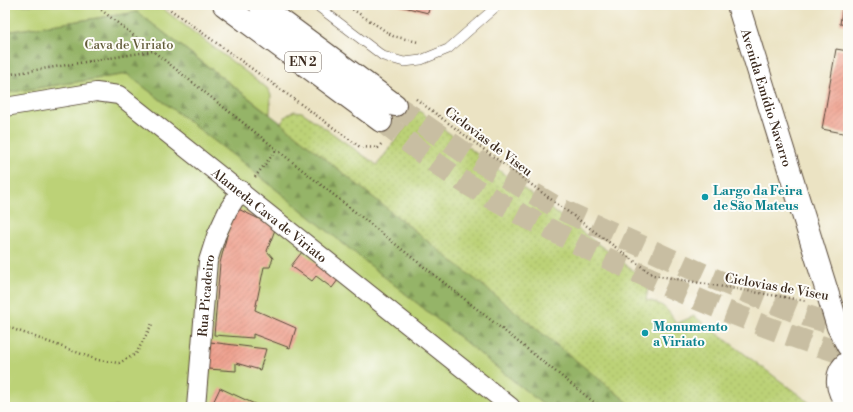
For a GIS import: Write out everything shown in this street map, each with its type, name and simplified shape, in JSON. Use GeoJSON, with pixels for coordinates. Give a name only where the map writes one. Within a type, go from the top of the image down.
{"type":"FeatureCollection","features":[{"type":"Feature","properties":{"kind":"main road","name":"EN 2"},"geometry":{"type":"LineString","coordinates":[[224,5],[382,132]]}},
{"type":"Feature","properties":{"kind":"main road","name":"EN 2"},"geometry":{"type":"LineString","coordinates":[[260,5],[403,105]]}},
{"type":"Feature","properties":{"kind":"main road","name":"Avenida Emídio Navarro"},"geometry":{"type":"LineString","coordinates":[[738,5],[831,306],[843,336],[845,365]]}},
{"type":"Feature","properties":{"kind":"main road"},"geometry":{"type":"LineString","coordinates":[[845,365],[838,377],[838,386],[841,394],[848,403]]}},
{"type":"Feature","properties":{"kind":"street","name":"Alameda Cava de Viriato"},"geometry":{"type":"LineString","coordinates":[[5,107],[96,92],[119,95],[247,185],[511,407]]}},
{"type":"Feature","properties":{"kind":"street","name":"Rua Picadeiro"},"geometry":{"type":"LineString","coordinates":[[196,407],[208,261],[216,236],[228,210],[247,185]]}},
{"type":"Feature","properties":{"kind":"lane"},"geometry":{"type":"LineString","coordinates":[[316,5],[383,56],[404,62],[421,60],[448,49],[498,5]]}},
{"type":"Feature","properties":{"kind":"path"},"geometry":{"type":"LineString","coordinates":[[95,5],[600,407]]}},
{"type":"Feature","properties":{"kind":"path"},"geometry":{"type":"LineString","coordinates":[[164,5],[360,147],[378,148],[382,132]]}},
{"type":"Feature","properties":{"kind":"path"},"geometry":{"type":"LineString","coordinates":[[346,5],[393,36],[416,42],[423,41]]}},
{"type":"Feature","properties":{"kind":"path"},"geometry":{"type":"LineString","coordinates":[[5,75],[153,51]]}},
{"type":"Feature","properties":{"kind":"path","name":"Ciclovias de Viseu"},"geometry":{"type":"LineString","coordinates":[[403,105],[415,98],[652,275],[831,306]]}},
{"type":"Feature","properties":{"kind":"path"},"geometry":{"type":"LineString","coordinates":[[247,185],[277,149]]}},
{"type":"Feature","properties":{"kind":"path"},"geometry":{"type":"LineString","coordinates":[[5,326],[98,360],[119,363],[136,354],[152,324]]}},
{"type":"Feature","properties":{"kind":"green space"},"geometry":{"type":"Polygon","coordinates":[[[5,5],[158,5],[267,88],[271,95],[270,114],[137,12],[5,32],[5,5]]]}},
{"type":"Feature","properties":{"kind":"green space","name":"Cava de Viriato"},"geometry":{"type":"Polygon","coordinates":[[[137,12],[281,123],[634,407],[546,407],[242,162],[127,74],[5,93],[5,32],[137,12]]]}},
{"type":"Feature","properties":{"kind":"green space"},"geometry":{"type":"Polygon","coordinates":[[[127,74],[242,162],[546,407],[5,407],[5,93],[127,74]]]}},
{"type":"Feature","properties":{"kind":"green space"},"geometry":{"type":"Polygon","coordinates":[[[418,110],[649,282],[646,300],[661,305],[671,314],[676,324],[694,316],[815,407],[634,407],[281,123],[286,116],[294,111],[302,112],[377,165],[418,110]]]}},
{"type":"Feature","properties":{"kind":"building"},"geometry":{"type":"Polygon","coordinates":[[[396,5],[430,5],[428,13],[396,5]]]}},
{"type":"Feature","properties":{"kind":"building"},"geometry":{"type":"Polygon","coordinates":[[[843,5],[848,5],[848,25],[840,24],[843,5]]]}},
{"type":"Feature","properties":{"kind":"building"},"geometry":{"type":"Polygon","coordinates":[[[836,49],[848,51],[848,134],[822,129],[836,49]]]}},
{"type":"Feature","properties":{"kind":"building"},"geometry":{"type":"Polygon","coordinates":[[[234,207],[276,227],[267,251],[273,258],[270,267],[264,267],[255,310],[296,328],[290,348],[253,334],[253,338],[214,335],[220,263],[234,207]]]}},
{"type":"Feature","properties":{"kind":"building"},"geometry":{"type":"Polygon","coordinates":[[[302,252],[338,280],[332,288],[316,276],[312,281],[291,266],[302,252]]]}},
{"type":"Feature","properties":{"kind":"building"},"geometry":{"type":"Polygon","coordinates":[[[210,342],[266,349],[260,370],[236,363],[236,371],[208,369],[210,342]]]}},
{"type":"Feature","properties":{"kind":"building"},"geometry":{"type":"Polygon","coordinates":[[[220,388],[261,407],[211,407],[220,388]]]}},
{"type":"Feature","properties":{"kind":"tunnel"},"geometry":{"type":"LineString","coordinates":[[395,105],[468,155],[558,208],[712,278],[801,314],[848,329]]}},
{"type":"Feature","properties":{"kind":"tunnel"},"geometry":{"type":"LineString","coordinates":[[381,121],[437,164],[472,187],[588,249],[716,307],[848,355]]}},
{"type":"Feature","properties":{"kind":"place","name":"Largo da Feira de São Mateus"},"geometry":{"type":"Point","coordinates":[705,197]}},
{"type":"Feature","properties":{"kind":"place","name":"Monumento a Viriato"},"geometry":{"type":"Point","coordinates":[645,333]}}]}
